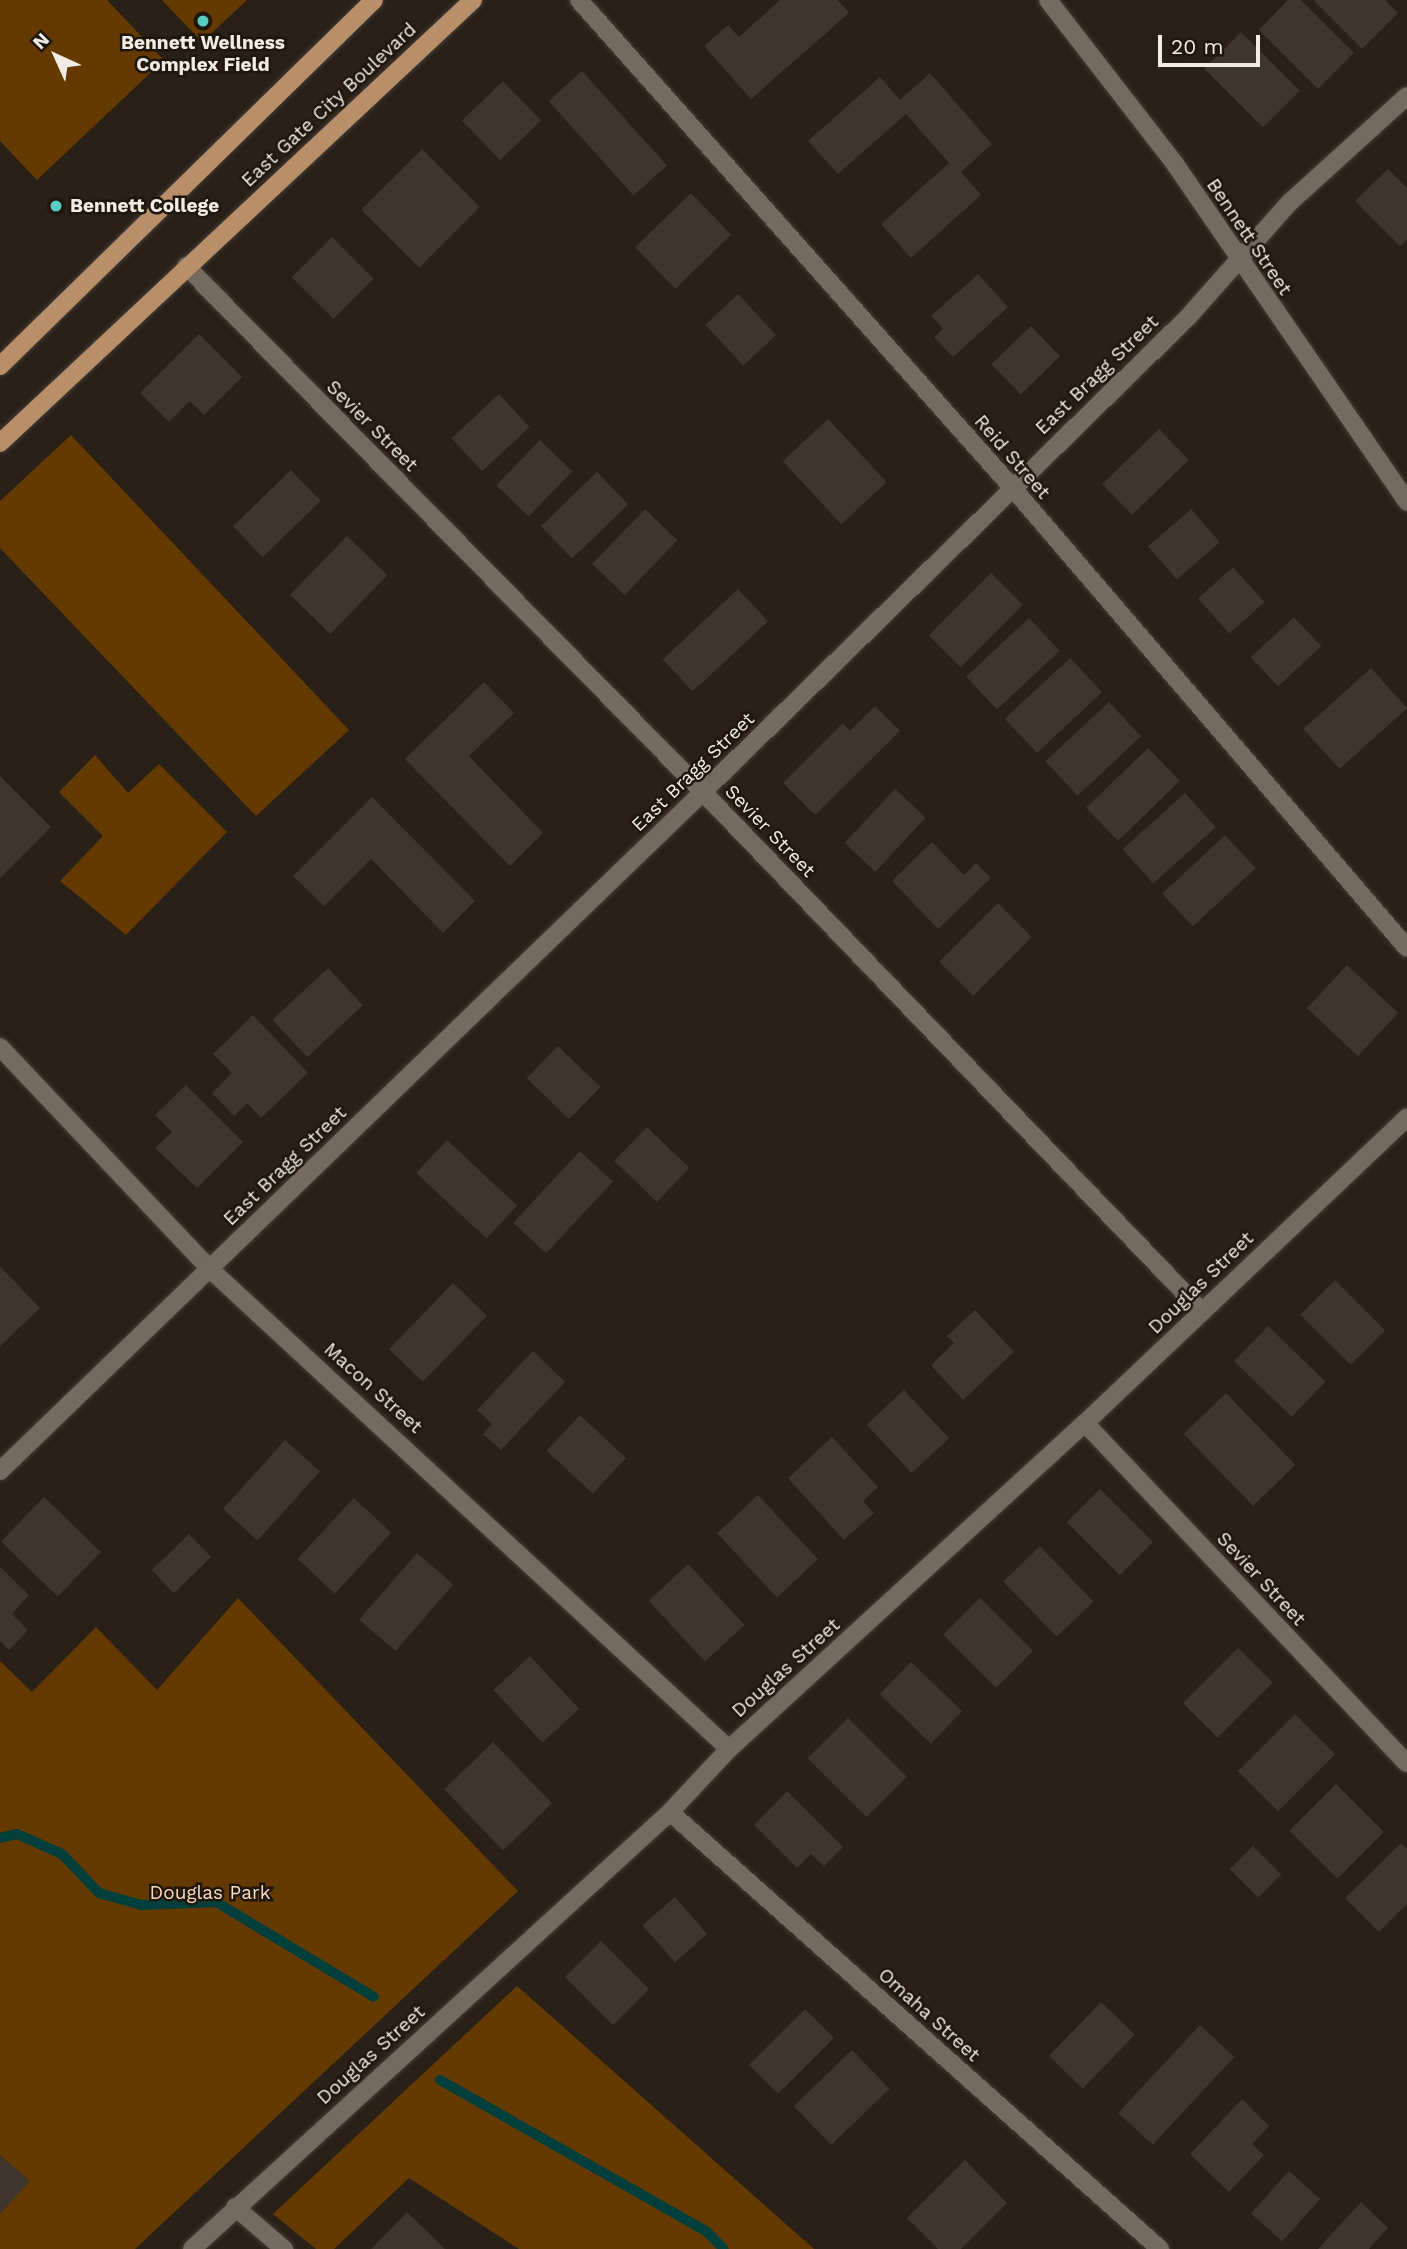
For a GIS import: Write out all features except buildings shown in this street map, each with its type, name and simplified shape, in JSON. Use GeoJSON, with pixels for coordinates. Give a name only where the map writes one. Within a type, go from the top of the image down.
{"type":"FeatureCollection","features":[{"type":"Feature","properties":{"kind":"main road"},"geometry":{"type":"LineString","coordinates":[[0,366],[374,0]]}},
{"type":"Feature","properties":{"kind":"main road","name":"East Gate City Boulevard"},"geometry":{"type":"LineString","coordinates":[[0,443],[473,0]]}},
{"type":"Feature","properties":{"kind":"street","name":"Reid Street"},"geometry":{"type":"LineString","coordinates":[[579,0],[1011,486],[1407,948]]}},
{"type":"Feature","properties":{"kind":"street","name":"Bennett Street"},"geometry":{"type":"LineString","coordinates":[[1048,0],[1175,164],[1238,260],[1407,502]]}},
{"type":"Feature","properties":{"kind":"street","name":"East Bragg Street"},"geometry":{"type":"LineString","coordinates":[[0,1471],[703,792],[1011,486],[1189,316],[1289,203],[1407,96]]}},
{"type":"Feature","properties":{"kind":"street","name":"Sevier Street"},"geometry":{"type":"LineString","coordinates":[[186,266],[703,792],[1201,1310]]}},
{"type":"Feature","properties":{"kind":"street","name":"Macon Street"},"geometry":{"type":"LineString","coordinates":[[0,1047],[210,1269],[729,1749]]}},
{"type":"Feature","properties":{"kind":"street","name":"Douglas Street"},"geometry":{"type":"LineString","coordinates":[[192,2249],[670,1812],[729,1749],[1084,1423],[1407,1117]]}},
{"type":"Feature","properties":{"kind":"street","name":"Sevier Street"},"geometry":{"type":"LineString","coordinates":[[1084,1423],[1407,1763]]}},
{"type":"Feature","properties":{"kind":"street","name":"Omaha Street"},"geometry":{"type":"LineString","coordinates":[[670,1812],[1160,2249]]}},
{"type":"Feature","properties":{"kind":"street"},"geometry":{"type":"LineString","coordinates":[[235,2207],[284,2249]]}},
{"type":"Feature","properties":{"kind":"green space"},"geometry":{"type":"Polygon","coordinates":[[[0,0],[107,0],[164,60],[37,180],[0,141],[0,0]]]}},
{"type":"Feature","properties":{"kind":"green space","name":"Bennett Wellness Complex Field"},"geometry":{"type":"Polygon","coordinates":[[[162,0],[247,0],[202,42],[162,0]]]}},
{"type":"Feature","properties":{"kind":"green space"},"geometry":{"type":"Polygon","coordinates":[[[71,435],[349,730],[256,816],[0,548],[0,501],[71,435]]]}},
{"type":"Feature","properties":{"kind":"green space"},"geometry":{"type":"Polygon","coordinates":[[[95,755],[128,793],[159,764],[227,832],[126,935],[60,881],[103,836],[59,792],[95,755]]]}},
{"type":"Feature","properties":{"kind":"green space","name":"Douglas Park"},"geometry":{"type":"Polygon","coordinates":[[[238,1598],[518,1891],[135,2249],[0,2249],[0,1661],[32,1692],[96,1627],[157,1690],[238,1598]]]}},
{"type":"Feature","properties":{"kind":"green space"},"geometry":{"type":"Polygon","coordinates":[[[517,1986],[814,2249],[519,2249],[409,2178],[334,2249],[316,2249],[273,2214],[517,1986]]]}},
{"type":"Feature","properties":{"kind":"waterway"},"geometry":{"type":"LineString","coordinates":[[0,1838],[17,1834],[62,1854],[99,1893],[141,1905],[216,1902],[374,1997]]}},
{"type":"Feature","properties":{"kind":"waterway"},"geometry":{"type":"LineString","coordinates":[[440,2080],[706,2231],[724,2249]]}},
{"type":"Feature","properties":{"kind":"place","name":"Bennett Wellness Complex Field"},"geometry":{"type":"Point","coordinates":[203,21]}},
{"type":"Feature","properties":{"kind":"place","name":"Bennett College"},"geometry":{"type":"Point","coordinates":[56,206]}}]}
